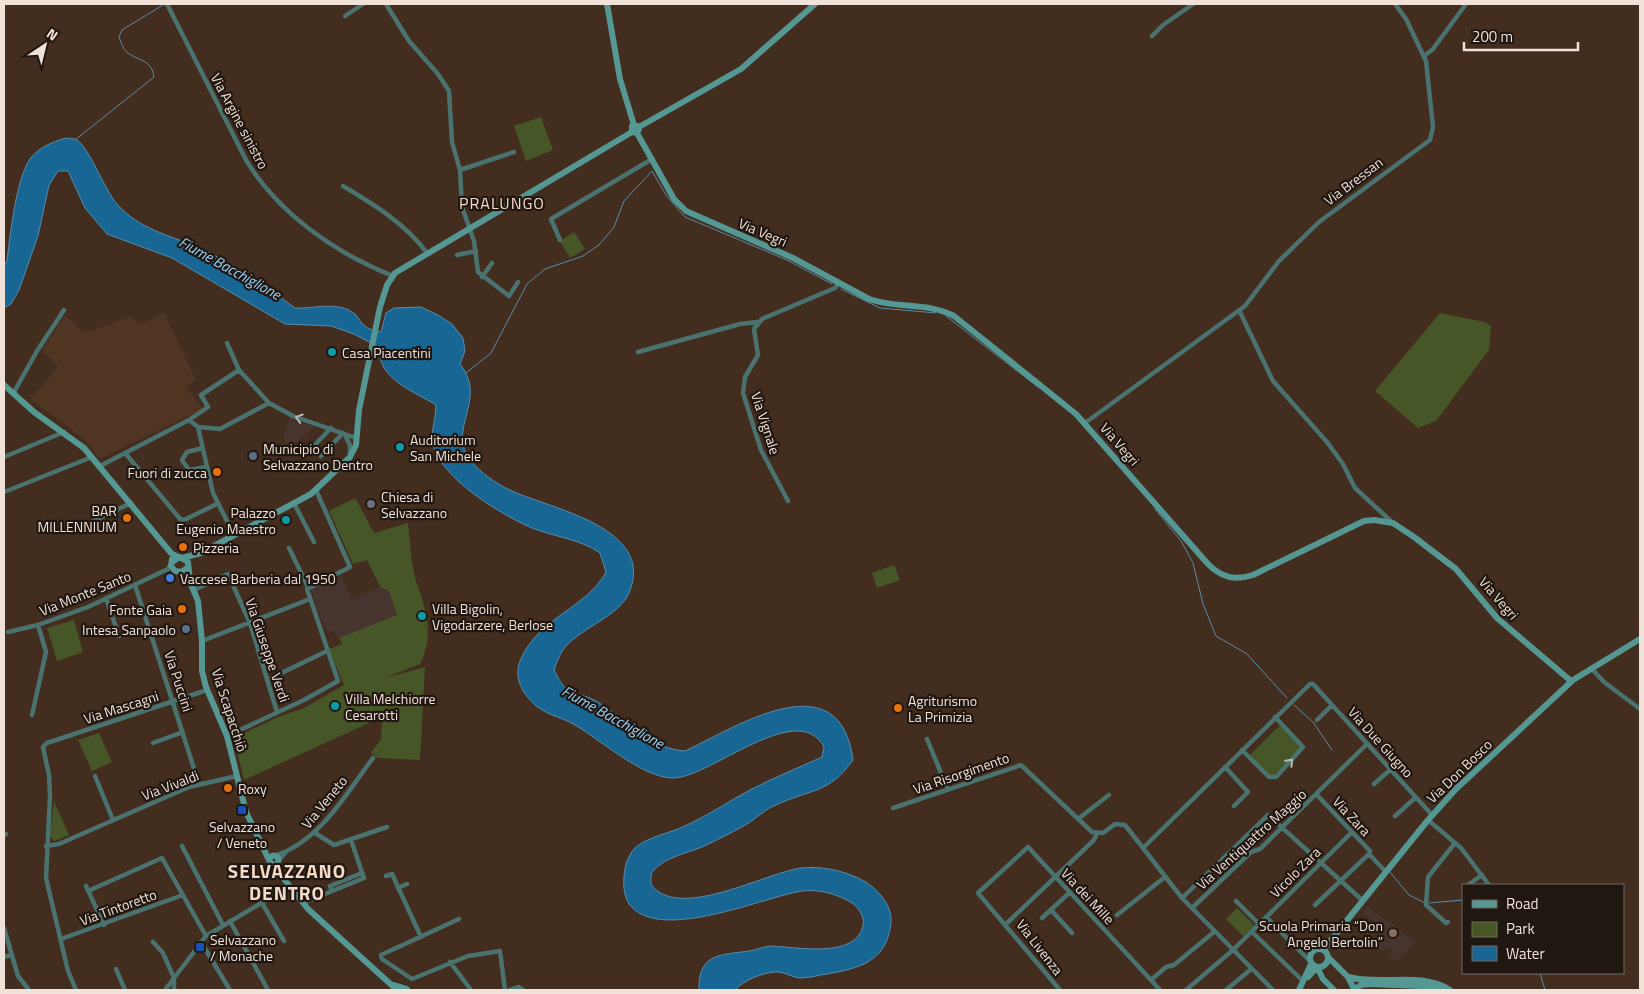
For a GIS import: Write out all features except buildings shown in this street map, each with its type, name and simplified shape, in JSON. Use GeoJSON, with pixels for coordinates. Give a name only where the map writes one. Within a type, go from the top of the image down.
{"type":"FeatureCollection","features":[{"type":"Feature","properties":{"kind":"street","name":"Via Argine sinistro"},"geometry":{"type":"LineString","coordinates":[[167,4],[259,182],[273,198],[319,235],[391,278]]}},
{"type":"Feature","properties":{"kind":"street"},"geometry":{"type":"LineString","coordinates":[[345,16],[363,4]]}},
{"type":"Feature","properties":{"kind":"street"},"geometry":{"type":"LineString","coordinates":[[386,4],[409,41],[438,74],[449,91],[452,142],[460,170],[462,207],[476,251],[478,272],[482,277],[509,296],[518,282]]}},
{"type":"Feature","properties":{"kind":"street","name":"Via Vegri"},"geometry":{"type":"LineString","coordinates":[[606,4],[620,79],[635,129],[674,199],[686,211],[793,258],[839,284],[882,304],[934,308],[954,316],[1064,403],[1085,422],[1208,564],[1222,576],[1236,579],[1253,575],[1364,521],[1384,520],[1393,523],[1456,569],[1497,618],[1571,681]]}},
{"type":"Feature","properties":{"kind":"street"},"geometry":{"type":"LineString","coordinates":[[173,567],[176,558],[201,553],[316,490],[350,457],[356,441],[359,410],[370,349],[380,307],[391,278],[427,252],[635,129],[741,69],[815,4]]}},
{"type":"Feature","properties":{"kind":"street"},"geometry":{"type":"LineString","coordinates":[[1152,36],[1168,20],[1193,4]]}},
{"type":"Feature","properties":{"kind":"street"},"geometry":{"type":"LineString","coordinates":[[1396,4],[1424,56],[1433,49],[1466,4]]}},
{"type":"Feature","properties":{"kind":"street","name":"Via Bressan"},"geometry":{"type":"LineString","coordinates":[[1085,422],[1239,310],[1250,301],[1286,253],[1319,222],[1430,140],[1433,127],[1424,56]]}},
{"type":"Feature","properties":{"kind":"street"},"geometry":{"type":"LineString","coordinates":[[460,170],[514,152]]}},
{"type":"Feature","properties":{"kind":"street"},"geometry":{"type":"LineString","coordinates":[[560,240],[551,219],[652,159]]}},
{"type":"Feature","properties":{"kind":"street"},"geometry":{"type":"LineString","coordinates":[[343,186],[377,206],[427,252]]}},
{"type":"Feature","properties":{"kind":"street"},"geometry":{"type":"LineString","coordinates":[[457,255],[476,251]]}},
{"type":"Feature","properties":{"kind":"street"},"geometry":{"type":"LineString","coordinates":[[482,277],[492,263]]}},
{"type":"Feature","properties":{"kind":"street"},"geometry":{"type":"LineString","coordinates":[[638,352],[740,324],[757,322],[835,288],[839,284]]}},
{"type":"Feature","properties":{"kind":"street"},"geometry":{"type":"LineString","coordinates":[[13,394],[37,351],[64,310]]}},
{"type":"Feature","properties":{"kind":"street"},"geometry":{"type":"LineString","coordinates":[[1239,310],[1273,381],[1328,442],[1343,464],[1355,488],[1393,523]]}},
{"type":"Feature","properties":{"kind":"street","name":"Via Vignale"},"geometry":{"type":"LineString","coordinates":[[757,322],[754,333],[758,355],[745,377],[743,392],[761,450],[788,501]]}},
{"type":"Feature","properties":{"kind":"street"},"geometry":{"type":"LineString","coordinates":[[227,344],[239,370],[269,403],[292,416],[332,428],[356,441]]}},
{"type":"Feature","properties":{"kind":"street"},"geometry":{"type":"LineString","coordinates":[[100,466],[189,420],[208,407],[201,395],[239,370]]}},
{"type":"Feature","properties":{"kind":"street"},"geometry":{"type":"LineString","coordinates":[[4,385],[34,412],[64,432],[92,457],[172,553],[186,560],[188,566]]}},
{"type":"Feature","properties":{"kind":"street"},"geometry":{"type":"LineString","coordinates":[[189,420],[198,427],[220,429],[269,403]]}},
{"type":"Feature","properties":{"kind":"street"},"geometry":{"type":"LineString","coordinates":[[198,427],[217,504],[234,535]]}},
{"type":"Feature","properties":{"kind":"street"},"geometry":{"type":"LineString","coordinates":[[309,451],[332,428]]}},
{"type":"Feature","properties":{"kind":"street"},"geometry":{"type":"LineString","coordinates":[[4,457],[64,432]]}},
{"type":"Feature","properties":{"kind":"street"},"geometry":{"type":"LineString","coordinates":[[344,434],[348,440],[350,457]]}},
{"type":"Feature","properties":{"kind":"street"},"geometry":{"type":"LineString","coordinates":[[320,456],[344,434]]}},
{"type":"Feature","properties":{"kind":"street"},"geometry":{"type":"LineString","coordinates":[[348,440],[356,441]]}},
{"type":"Feature","properties":{"kind":"street"},"geometry":{"type":"LineString","coordinates":[[203,448],[187,452],[182,460],[189,470],[207,467]]}},
{"type":"Feature","properties":{"kind":"street"},"geometry":{"type":"LineString","coordinates":[[125,453],[181,520],[186,520],[217,504]]}},
{"type":"Feature","properties":{"kind":"street"},"geometry":{"type":"LineString","coordinates":[[4,492],[92,457]]}},
{"type":"Feature","properties":{"kind":"street"},"geometry":{"type":"LineString","coordinates":[[308,587],[350,567],[316,490]]}},
{"type":"Feature","properties":{"kind":"street"},"geometry":{"type":"LineString","coordinates":[[75,530],[130,503]]}},
{"type":"Feature","properties":{"kind":"street"},"geometry":{"type":"LineString","coordinates":[[294,503],[314,542]]}},
{"type":"Feature","properties":{"kind":"street"},"geometry":{"type":"LineString","coordinates":[[227,736],[337,683],[338,678],[306,589],[308,587],[289,548]]}},
{"type":"Feature","properties":{"kind":"street"},"geometry":{"type":"LineString","coordinates":[[172,553],[173,567]]}},
{"type":"Feature","properties":{"kind":"street"},"geometry":{"type":"LineString","coordinates":[[173,567],[188,566],[201,553]]}},
{"type":"Feature","properties":{"kind":"street","name":"Via Scapacchiò"},"geometry":{"type":"LineString","coordinates":[[188,566],[202,641],[202,671],[207,690],[227,736],[246,812],[260,843],[274,860],[288,886],[303,904],[395,988],[409,989]]}},
{"type":"Feature","properties":{"kind":"street","name":"Via Scapacchiò"},"geometry":{"type":"LineString","coordinates":[[173,567],[190,582]]}},
{"type":"Feature","properties":{"kind":"street","name":"Via Monte Santo"},"geometry":{"type":"LineString","coordinates":[[8,632],[38,625],[106,598],[173,567]]}},
{"type":"Feature","properties":{"kind":"street","name":"Via Giuseppe Verdi"},"geometry":{"type":"LineString","coordinates":[[194,590],[228,574],[250,623],[277,712]]}},
{"type":"Feature","properties":{"kind":"street","name":"Via Puccini"},"geometry":{"type":"LineString","coordinates":[[135,584],[199,784]]}},
{"type":"Feature","properties":{"kind":"street"},"geometry":{"type":"LineString","coordinates":[[106,598],[119,636]]}},
{"type":"Feature","properties":{"kind":"street"},"geometry":{"type":"LineString","coordinates":[[202,641],[310,599]]}},
{"type":"Feature","properties":{"kind":"street"},"geometry":{"type":"LineString","coordinates":[[32,715],[46,652],[38,625]]}},
{"type":"Feature","properties":{"kind":"street","name":"Via Don Bosco"},"geometry":{"type":"LineString","coordinates":[[1323,950],[1362,900],[1456,789],[1571,681],[1640,639]]}},
{"type":"Feature","properties":{"kind":"street"},"geometry":{"type":"LineString","coordinates":[[267,680],[327,651]]}},
{"type":"Feature","properties":{"kind":"street"},"geometry":{"type":"LineString","coordinates":[[1591,668],[1604,682],[1640,709]]}},
{"type":"Feature","properties":{"kind":"street","name":"Via Due Giugno"},"geometry":{"type":"LineString","coordinates":[[1275,717],[1307,686],[1313,684],[1489,884]]}},
{"type":"Feature","properties":{"kind":"street","name":"Via Mascagni"},"geometry":{"type":"LineString","coordinates":[[46,846],[50,796],[44,746],[207,690]]}},
{"type":"Feature","properties":{"kind":"street"},"geometry":{"type":"LineString","coordinates":[[1317,720],[1332,705]]}},
{"type":"Feature","properties":{"kind":"street"},"geometry":{"type":"LineString","coordinates":[[1143,848],[1275,717],[1303,747],[1276,777],[1269,777],[1242,750]]}},
{"type":"Feature","properties":{"kind":"street"},"geometry":{"type":"LineString","coordinates":[[153,743],[183,732]]}},
{"type":"Feature","properties":{"kind":"street"},"geometry":{"type":"LineString","coordinates":[[927,739],[948,790]]}},
{"type":"Feature","properties":{"kind":"street","name":"Via Ventiquattro Maggio"},"geometry":{"type":"LineString","coordinates":[[1192,908],[1251,852],[1260,849],[1367,744]]}},
{"type":"Feature","properties":{"kind":"street","name":"Via Veneto"},"geometry":{"type":"LineString","coordinates":[[274,860],[315,833],[374,758]]}},
{"type":"Feature","properties":{"kind":"street","name":"Via Risorgimento"},"geometry":{"type":"LineString","coordinates":[[894,808],[1021,765],[1092,832],[1097,833]]}},
{"type":"Feature","properties":{"kind":"street"},"geometry":{"type":"LineString","coordinates":[[1225,767],[1248,792],[1234,806]]}},
{"type":"Feature","properties":{"kind":"street"},"geometry":{"type":"LineString","coordinates":[[1374,784],[1390,770]]}},
{"type":"Feature","properties":{"kind":"street"},"geometry":{"type":"LineString","coordinates":[[95,776],[113,820]]}},
{"type":"Feature","properties":{"kind":"street","name":"Via Vivaldi"},"geometry":{"type":"LineString","coordinates":[[46,846],[59,844],[199,784],[237,776]]}},
{"type":"Feature","properties":{"kind":"street","name":"Via Zara"},"geometry":{"type":"LineString","coordinates":[[1316,794],[1386,871]]}},
{"type":"Feature","properties":{"kind":"street"},"geometry":{"type":"LineString","coordinates":[[1078,819],[1109,795]]}},
{"type":"Feature","properties":{"kind":"street"},"geometry":{"type":"LineString","coordinates":[[1395,816],[1415,798]]}},
{"type":"Feature","properties":{"kind":"street"},"geometry":{"type":"LineString","coordinates":[[1182,898],[1268,815],[1362,900]]}},
{"type":"Feature","properties":{"kind":"street"},"geometry":{"type":"LineString","coordinates":[[1097,833],[1119,823],[1125,826],[1182,898],[1250,970],[1273,990]]}},
{"type":"Feature","properties":{"kind":"street"},"geometry":{"type":"LineString","coordinates":[[315,833],[334,845],[387,827]]}},
{"type":"Feature","properties":{"kind":"street","name":"Vicolo Zara"},"geometry":{"type":"LineString","coordinates":[[1186,990],[1252,932],[1352,832]]}},
{"type":"Feature","properties":{"kind":"street","name":"Via Livenza"},"geometry":{"type":"LineString","coordinates":[[1060,990],[1005,925],[1094,840],[1097,833]]}},
{"type":"Feature","properties":{"kind":"street"},"geometry":{"type":"LineString","coordinates":[[303,904],[332,891],[330,886],[362,873],[352,843]]}},
{"type":"Feature","properties":{"kind":"street"},"geometry":{"type":"LineString","coordinates":[[1448,922],[1446,923],[1426,903],[1430,874],[1455,843]]}},
{"type":"Feature","properties":{"kind":"street"},"geometry":{"type":"LineString","coordinates":[[46,846],[48,889],[68,971],[76,990]]}},
{"type":"Feature","properties":{"kind":"street"},"geometry":{"type":"LineString","coordinates":[[182,846],[223,925]]}},
{"type":"Feature","properties":{"kind":"street","name":"Via dei Mille"},"geometry":{"type":"LineString","coordinates":[[1005,925],[978,893],[1028,847],[1160,990]]}},
{"type":"Feature","properties":{"kind":"street","name":"Via Zara"},"geometry":{"type":"LineString","coordinates":[[1316,905],[1369,854]]}},
{"type":"Feature","properties":{"kind":"street"},"geometry":{"type":"LineString","coordinates":[[104,925],[87,888],[162,858],[206,936]]}},
{"type":"Feature","properties":{"kind":"street"},"geometry":{"type":"LineString","coordinates":[[386,876],[392,874],[421,937]]}},
{"type":"Feature","properties":{"kind":"street"},"geometry":{"type":"LineString","coordinates":[[1469,884],[1482,875]]}},
{"type":"Feature","properties":{"kind":"street"},"geometry":{"type":"LineString","coordinates":[[1117,915],[1166,878]]}},
{"type":"Feature","properties":{"kind":"street"},"geometry":{"type":"LineString","coordinates":[[398,888],[407,884]]}},
{"type":"Feature","properties":{"kind":"street"},"geometry":{"type":"LineString","coordinates":[[165,990],[206,936],[288,886]]}},
{"type":"Feature","properties":{"kind":"street","name":"Via Livenza"},"geometry":{"type":"LineString","coordinates":[[1042,918],[1070,893]]}},
{"type":"Feature","properties":{"kind":"street","name":"Via Tintoretto"},"geometry":{"type":"LineString","coordinates":[[61,939],[183,895]]}},
{"type":"Feature","properties":{"kind":"street"},"geometry":{"type":"LineString","coordinates":[[1236,901],[1260,924]]}},
{"type":"Feature","properties":{"kind":"street"},"geometry":{"type":"LineString","coordinates":[[262,903],[284,941]]}},
{"type":"Feature","properties":{"kind":"street"},"geometry":{"type":"LineString","coordinates":[[1051,910],[1072,933]]}},
{"type":"Feature","properties":{"kind":"street"},"geometry":{"type":"LineString","coordinates":[[1266,917],[1301,951],[1334,990]]}},
{"type":"Feature","properties":{"kind":"street"},"geometry":{"type":"LineString","coordinates":[[412,979],[381,957],[459,919]]}},
{"type":"Feature","properties":{"kind":"street"},"geometry":{"type":"LineString","coordinates":[[230,921],[268,990]]}},
{"type":"Feature","properties":{"kind":"street"},"geometry":{"type":"LineString","coordinates":[[4,928],[18,976],[29,990]]}},
{"type":"Feature","properties":{"kind":"street"},"geometry":{"type":"LineString","coordinates":[[1151,980],[1166,967],[1174,965],[1214,932]]}},
{"type":"Feature","properties":{"kind":"street"},"geometry":{"type":"LineString","coordinates":[[1252,932],[1305,980]]}},
{"type":"Feature","properties":{"kind":"street"},"geometry":{"type":"LineString","coordinates":[[153,942],[163,953],[174,978],[174,990]]}},
{"type":"Feature","properties":{"kind":"street"},"geometry":{"type":"LineString","coordinates":[[202,942],[230,990]]}},
{"type":"Feature","properties":{"kind":"street"},"geometry":{"type":"LineString","coordinates":[[1301,951],[1323,950],[1348,977],[1354,989],[1368,984],[1420,986],[1440,990]]}},
{"type":"Feature","properties":{"kind":"street"},"geometry":{"type":"LineString","coordinates":[[409,989],[412,979],[450,962],[468,956],[500,951],[505,990]]}},
{"type":"Feature","properties":{"kind":"street"},"geometry":{"type":"LineString","coordinates":[[1299,990],[1313,964],[1312,952]]}},
{"type":"Feature","properties":{"kind":"street"},"geometry":{"type":"LineString","coordinates":[[4,957],[12,955]]}},
{"type":"Feature","properties":{"kind":"street"},"geometry":{"type":"LineString","coordinates":[[1313,964],[1325,965],[1328,957]]}},
{"type":"Feature","properties":{"kind":"street"},"geometry":{"type":"LineString","coordinates":[[450,962],[471,990]]}},
{"type":"Feature","properties":{"kind":"street"},"geometry":{"type":"LineString","coordinates":[[116,969],[125,990]]}},
{"type":"Feature","properties":{"kind":"street"},"geometry":{"type":"LineString","coordinates":[[1226,990],[1250,970]]}},
{"type":"Feature","properties":{"kind":"street"},"geometry":{"type":"LineString","coordinates":[[1305,980],[1314,975],[1323,978]]}},
{"type":"Feature","properties":{"kind":"street"},"geometry":{"type":"LineString","coordinates":[[1348,977],[1419,980],[1439,984],[1450,990]]}},
{"type":"Feature","properties":{"kind":"street"},"geometry":{"type":"LineString","coordinates":[[510,990],[519,987],[523,990]]}},
{"type":"Feature","properties":{"kind":"shaded area"},"geometry":{"type":"Polygon","coordinates":[[[164,313],[196,380],[185,386],[203,409],[100,459],[85,440],[31,399],[58,367],[42,350],[65,315],[84,333],[132,316],[138,325],[164,313]]]}},
{"type":"Feature","properties":{"kind":"shaded area"},"geometry":{"type":"Polygon","coordinates":[[[290,415],[318,424],[298,441],[286,444],[284,437],[290,415]]]}},
{"type":"Feature","properties":{"kind":"shaded area"},"geometry":{"type":"Polygon","coordinates":[[[341,576],[352,599],[380,587],[389,591],[397,616],[339,638],[332,631],[327,632],[317,609],[312,589],[341,576]]]}},
{"type":"Feature","properties":{"kind":"shaded area","name":"Scuola Primaria “Don Angelo Bertolin”"},"geometry":{"type":"Polygon","coordinates":[[[1367,906],[1416,942],[1397,962],[1389,955],[1393,950],[1389,947],[1383,951],[1372,943],[1384,928],[1363,913],[1367,906]]]}},
{"type":"Feature","properties":{"kind":"green space"},"geometry":{"type":"Polygon","coordinates":[[[541,117],[553,150],[526,161],[514,126],[541,117]]]}},
{"type":"Feature","properties":{"kind":"green space"},"geometry":{"type":"Polygon","coordinates":[[[574,232],[585,249],[570,258],[560,241],[574,232]]]}},
{"type":"Feature","properties":{"kind":"green space"},"geometry":{"type":"Polygon","coordinates":[[[1440,313],[1485,322],[1491,326],[1489,350],[1436,421],[1418,428],[1375,391],[1440,313]]]}},
{"type":"Feature","properties":{"kind":"green space"},"geometry":{"type":"Polygon","coordinates":[[[356,499],[374,533],[408,523],[414,574],[426,612],[427,642],[420,664],[385,678],[425,667],[420,760],[378,758],[371,753],[381,739],[382,717],[244,780],[234,738],[278,717],[304,708],[344,685],[329,649],[342,644],[339,638],[397,615],[389,591],[380,587],[367,560],[353,564],[329,511],[356,499]]]}},
{"type":"Feature","properties":{"kind":"green space"},"geometry":{"type":"Polygon","coordinates":[[[894,565],[900,580],[877,588],[872,573],[894,565]]]}},
{"type":"Feature","properties":{"kind":"green space"},"geometry":{"type":"Polygon","coordinates":[[[74,620],[83,652],[57,661],[47,628],[74,620]]]}},
{"type":"Feature","properties":{"kind":"green space"},"geometry":{"type":"Polygon","coordinates":[[[1280,725],[1300,746],[1300,749],[1271,776],[1250,755],[1280,725]]]}},
{"type":"Feature","properties":{"kind":"green space"},"geometry":{"type":"Polygon","coordinates":[[[99,733],[112,762],[92,771],[78,740],[99,733]]]}},
{"type":"Feature","properties":{"kind":"green space"},"geometry":{"type":"Polygon","coordinates":[[[54,801],[69,835],[54,841],[50,836],[54,801]]]}},
{"type":"Feature","properties":{"kind":"green space"},"geometry":{"type":"Polygon","coordinates":[[[1237,908],[1255,926],[1243,936],[1226,919],[1237,908]]]}},
{"type":"Feature","properties":{"kind":"water","name":"Fiume Bacchiglione"},"geometry":{"type":"Polygon","coordinates":[[[66,138],[76,139],[82,145],[112,197],[135,220],[197,247],[236,267],[295,308],[335,306],[349,310],[367,328],[381,332],[386,313],[394,308],[421,307],[452,324],[463,338],[465,351],[460,364],[468,377],[470,390],[462,438],[464,449],[471,461],[484,474],[504,487],[573,514],[595,524],[614,536],[628,552],[634,570],[629,593],[618,608],[573,639],[564,649],[554,670],[565,687],[570,691],[596,701],[649,739],[672,749],[685,751],[757,717],[783,709],[808,706],[828,713],[844,730],[853,760],[836,779],[818,789],[772,807],[747,824],[713,842],[664,862],[653,872],[651,884],[663,894],[680,898],[700,897],[801,868],[824,868],[846,873],[869,884],[882,897],[890,912],[889,934],[880,952],[873,959],[856,967],[811,977],[801,978],[775,972],[759,975],[748,980],[735,990],[699,990],[702,969],[713,958],[769,946],[809,949],[837,947],[849,943],[858,936],[863,926],[861,913],[852,903],[841,897],[828,893],[808,891],[785,895],[712,915],[687,919],[663,920],[643,915],[629,904],[625,895],[624,874],[626,864],[635,848],[646,840],[681,828],[742,794],[822,757],[824,747],[812,734],[795,731],[775,735],[753,744],[690,774],[674,778],[662,777],[636,766],[575,725],[547,713],[528,698],[518,678],[520,661],[528,646],[538,634],[597,585],[606,572],[600,553],[584,544],[532,528],[519,522],[488,504],[457,480],[436,453],[432,439],[436,405],[408,389],[391,376],[384,368],[380,359],[380,348],[354,334],[331,326],[285,324],[172,258],[107,234],[85,208],[68,171],[58,171],[49,185],[38,236],[19,290],[11,304],[4,308],[4,266],[7,261],[17,193],[25,168],[30,159],[41,149],[66,138]]]}},
{"type":"Feature","properties":{"kind":"waterway"},"geometry":{"type":"LineString","coordinates":[[75,140],[154,77],[153,71],[144,61],[126,51],[119,37],[122,30],[163,5]]}},
{"type":"Feature","properties":{"kind":"waterway"},"geometry":{"type":"LineString","coordinates":[[466,373],[491,353],[527,284],[545,269],[583,256],[599,245],[614,227],[624,201],[652,171],[666,195],[685,217],[787,260],[832,284]]}},
{"type":"Feature","properties":{"kind":"waterway"},"geometry":{"type":"LineString","coordinates":[[841,289],[880,308],[936,313]]}},
{"type":"Feature","properties":{"kind":"waterway"},"geometry":{"type":"LineString","coordinates":[[946,316],[1038,387]]}},
{"type":"Feature","properties":{"kind":"waterway"},"geometry":{"type":"LineString","coordinates":[[1155,509],[1181,541],[1193,563],[1203,604],[1216,636],[1247,654],[1287,698]]}},
{"type":"Feature","properties":{"kind":"waterway"},"geometry":{"type":"LineString","coordinates":[[1294,705],[1313,722],[1332,750]]}},
{"type":"Feature","properties":{"kind":"waterway"},"geometry":{"type":"LineString","coordinates":[[1389,871],[1409,895],[1425,903]]}},
{"type":"Feature","properties":{"kind":"waterway"},"geometry":{"type":"LineString","coordinates":[[1429,903],[1462,900]]}},
{"type":"Feature","properties":{"kind":"waterway"},"geometry":{"type":"LineString","coordinates":[[1540,974],[1545,990]]}},
{"type":"Feature","properties":{"kind":"place","name":"Casa Piacentini"},"geometry":{"type":"Point","coordinates":[332,352]}},
{"type":"Feature","properties":{"kind":"place","name":"Auditorium San Michele"},"geometry":{"type":"Point","coordinates":[400,447]}},
{"type":"Feature","properties":{"kind":"place","name":"Municipio di Selvazzano Dentro"},"geometry":{"type":"Point","coordinates":[253,456]}},
{"type":"Feature","properties":{"kind":"place","name":"Fuori di zucca"},"geometry":{"type":"Point","coordinates":[217,472]}},
{"type":"Feature","properties":{"kind":"place","name":"Chiesa di Selvazzano"},"geometry":{"type":"Point","coordinates":[371,504]}},
{"type":"Feature","properties":{"kind":"place","name":"BAR MILLENNIUM"},"geometry":{"type":"Point","coordinates":[127,518]}},
{"type":"Feature","properties":{"kind":"place","name":"Palazzo Eugenio Maestro"},"geometry":{"type":"Point","coordinates":[286,520]}},
{"type":"Feature","properties":{"kind":"place","name":"Pizzeria"},"geometry":{"type":"Point","coordinates":[183,547]}},
{"type":"Feature","properties":{"kind":"place","name":"Vaccese Barberia dal 1950"},"geometry":{"type":"Point","coordinates":[170,578]}},
{"type":"Feature","properties":{"kind":"place","name":"Fonte Gaia"},"geometry":{"type":"Point","coordinates":[182,609]}},
{"type":"Feature","properties":{"kind":"place","name":"Villa Bigolin, Vigodarzere, Berlose"},"geometry":{"type":"Point","coordinates":[422,616]}},
{"type":"Feature","properties":{"kind":"place","name":"Intesa Sanpaolo"},"geometry":{"type":"Point","coordinates":[186,629]}},
{"type":"Feature","properties":{"kind":"place","name":"Villa Melchiorre Cesarotti"},"geometry":{"type":"Point","coordinates":[335,706]}},
{"type":"Feature","properties":{"kind":"place","name":"Agriturismo La Primizia"},"geometry":{"type":"Point","coordinates":[898,708]}},
{"type":"Feature","properties":{"kind":"place","name":"Roxy"},"geometry":{"type":"Point","coordinates":[228,788]}},
{"type":"Feature","properties":{"kind":"place","name":"Selvazzano / Veneto"},"geometry":{"type":"Point","coordinates":[242,810]}},
{"type":"Feature","properties":{"kind":"place","name":"Scuola Primaria “Don Angelo Bertolin”"},"geometry":{"type":"Point","coordinates":[1393,933]}},
{"type":"Feature","properties":{"kind":"place","name":"Selvazzano / Monache"},"geometry":{"type":"Point","coordinates":[200,947]}},
{"type":"Feature","properties":{"kind":"district","name":"PRALUNGO"},"geometry":{"type":"Point","coordinates":[502,203]}},
{"type":"Feature","properties":{"kind":"district","name":"SELVAZZANO DENTRO"},"geometry":{"type":"Point","coordinates":[287,881]}}]}
